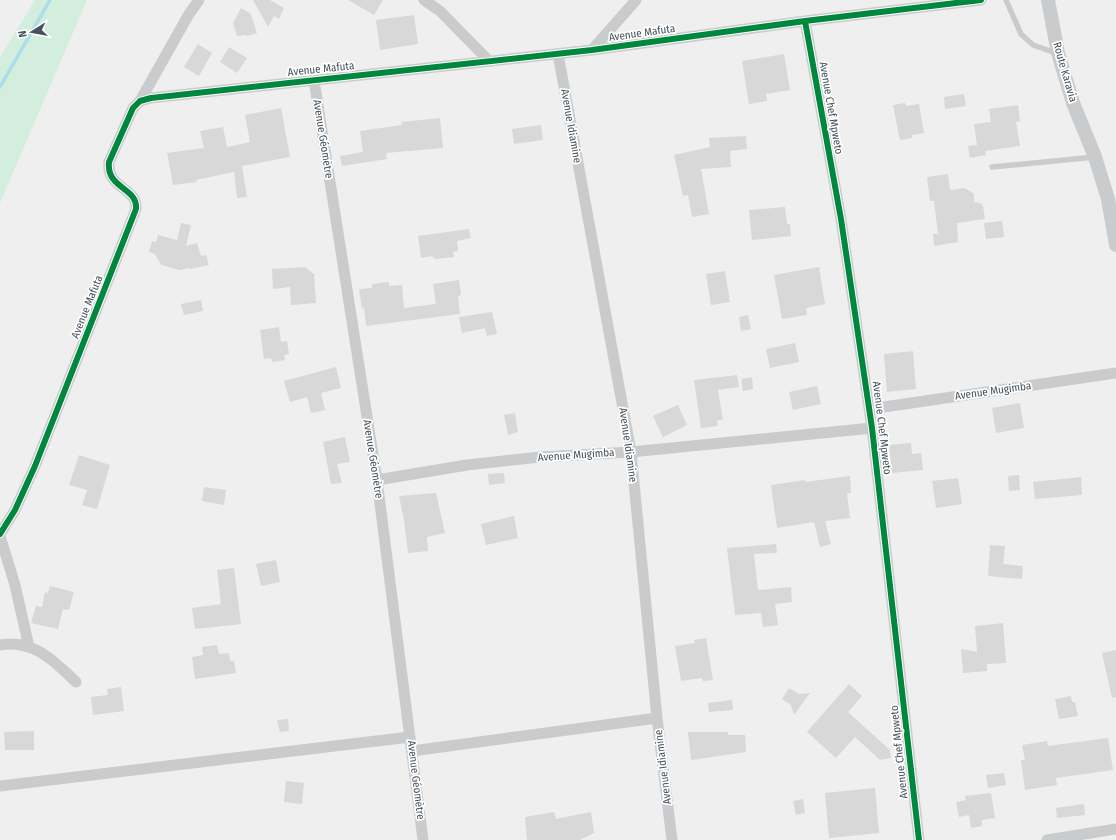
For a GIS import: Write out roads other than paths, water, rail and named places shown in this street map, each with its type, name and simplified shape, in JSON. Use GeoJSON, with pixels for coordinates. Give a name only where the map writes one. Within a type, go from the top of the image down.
{"type":"FeatureCollection","features":[{"type":"Feature","properties":{"kind":"street"},"geometry":{"type":"LineString","coordinates":[[140,101],[189,14],[199,0]]}},
{"type":"Feature","properties":{"kind":"street"},"geometry":{"type":"LineString","coordinates":[[424,0],[440,11],[489,61]]}},
{"type":"Feature","properties":{"kind":"street"},"geometry":{"type":"LineString","coordinates":[[592,50],[636,0]]}},
{"type":"Feature","properties":{"kind":"street","name":"Avenue Mafuta"},"geometry":{"type":"LineString","coordinates":[[0,535],[35,466],[136,209],[135,199],[114,181],[109,174],[108,162],[133,108],[140,101],[151,98],[592,50],[805,21],[981,0]]}},
{"type":"Feature","properties":{"kind":"street","name":"Route Karavia"},"geometry":{"type":"LineString","coordinates":[[1048,0],[1058,53],[1073,103],[1112,199],[1116,245]]}},
{"type":"Feature","properties":{"kind":"street","name":"Avenue Chef Mpweto"},"geometry":{"type":"LineString","coordinates":[[805,21],[841,219],[870,409],[919,840]]}},
{"type":"Feature","properties":{"kind":"street","name":"Avenue Idiamine"},"geometry":{"type":"LineString","coordinates":[[558,54],[631,452],[657,718],[672,840]]}},
{"type":"Feature","properties":{"kind":"street","name":"Avenue Géomètre"},"geometry":{"type":"LineString","coordinates":[[314,80],[377,480],[423,840]]}},
{"type":"Feature","properties":{"kind":"street","name":"Avenue Mugimba"},"geometry":{"type":"LineString","coordinates":[[870,409],[1116,373]]}},
{"type":"Feature","properties":{"kind":"street","name":"Avenue Mugimba"},"geometry":{"type":"LineString","coordinates":[[377,480],[467,465],[497,463],[540,457],[631,452],[872,428]]}},
{"type":"Feature","properties":{"kind":"street"},"geometry":{"type":"LineString","coordinates":[[0,535],[15,585],[29,647]]}},
{"type":"Feature","properties":{"kind":"street"},"geometry":{"type":"LineString","coordinates":[[0,645],[15,643],[29,647],[46,656],[76,682]]}},
{"type":"Feature","properties":{"kind":"street"},"geometry":{"type":"LineString","coordinates":[[412,751],[657,718]]}},
{"type":"Feature","properties":{"kind":"street"},"geometry":{"type":"LineString","coordinates":[[0,786],[410,737]]}},
{"type":"Feature","properties":{"kind":"street"},"geometry":{"type":"LineString","coordinates":[[1047,840],[1116,829]]}},
{"type":"Feature","properties":{"kind":"lane"},"geometry":{"type":"LineString","coordinates":[[1006,0],[1021,34],[1033,45],[1058,53]]}},
{"type":"Feature","properties":{"kind":"lane"},"geometry":{"type":"LineString","coordinates":[[992,167],[1095,157]]}},
{"type":"Feature","properties":{"kind":"waterway"},"geometry":{"type":"LineString","coordinates":[[0,87],[50,0]]}}]}
